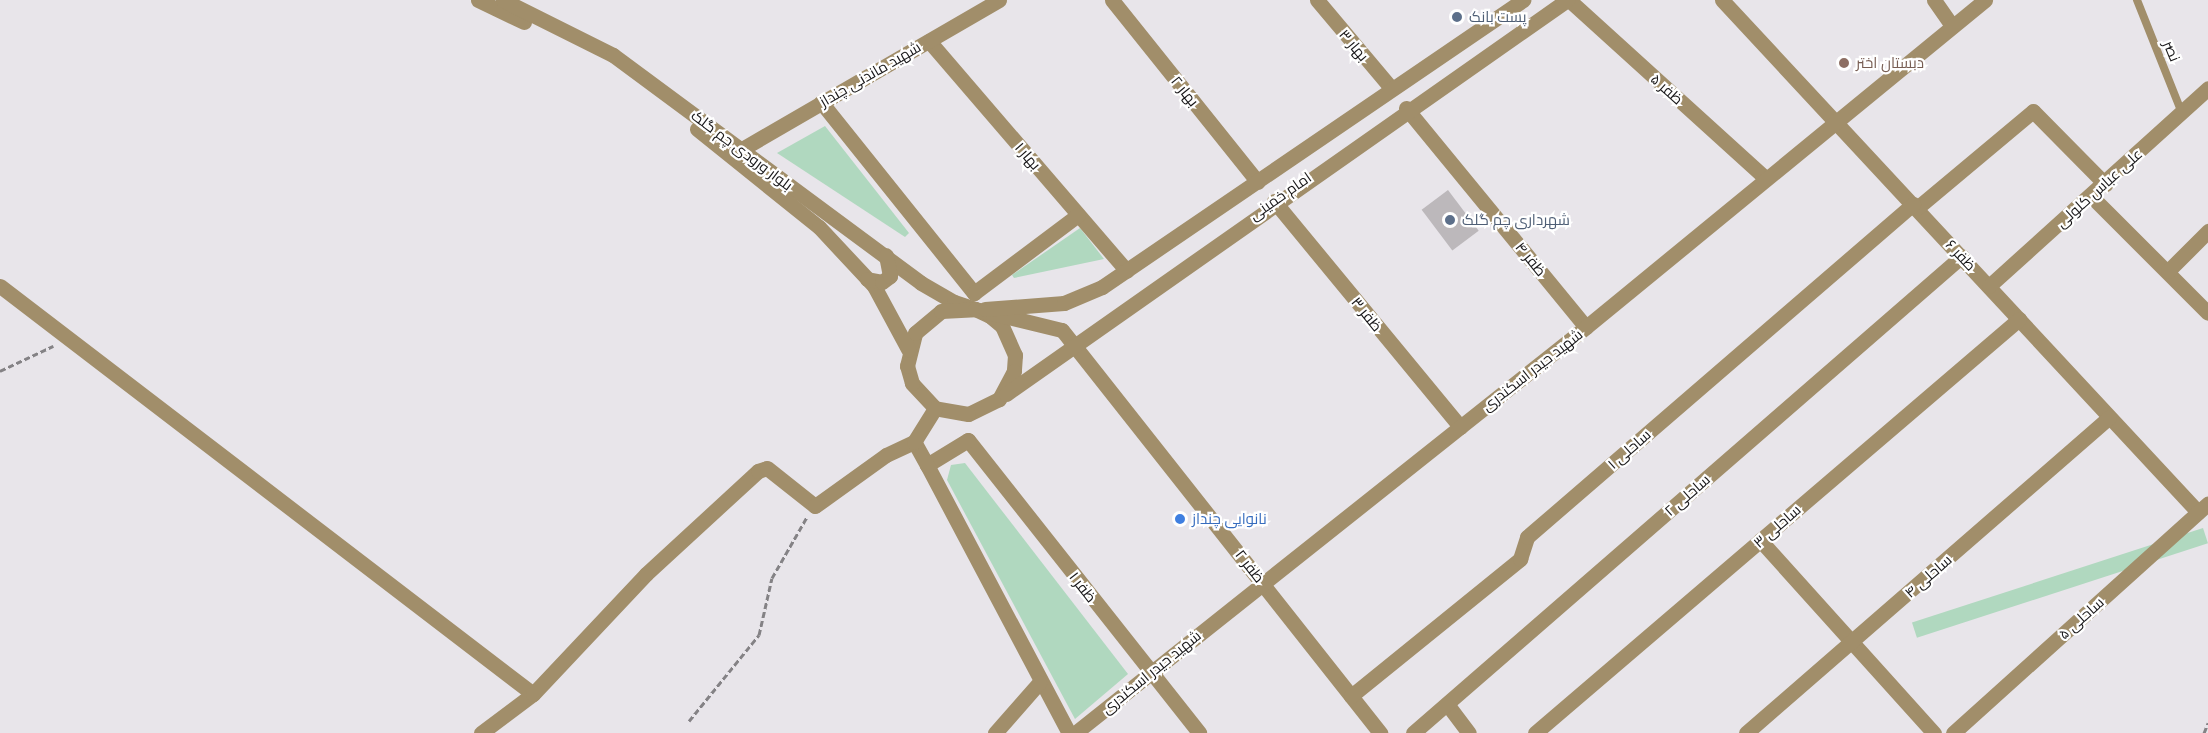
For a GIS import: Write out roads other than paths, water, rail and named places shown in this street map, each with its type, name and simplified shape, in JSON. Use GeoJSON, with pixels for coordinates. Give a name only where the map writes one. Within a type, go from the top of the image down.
{"type":"FeatureCollection","features":[{"type":"Feature","properties":{"kind":"street","name":"بلوار ورودی چم گلک"},"geometry":{"type":"LineString","coordinates":[[478,0],[607,62],[781,194],[867,279],[908,349]]}},
{"type":"Feature","properties":{"kind":"street","name":"بلوار ورودی چم گلک"},"geometry":{"type":"LineString","coordinates":[[503,0],[613,55],[921,283],[975,309]]}},
{"type":"Feature","properties":{"kind":"street","name":"شهید ماندنی چنداز"},"geometry":{"type":"LineString","coordinates":[[742,149],[999,0]]}},
{"type":"Feature","properties":{"kind":"street","name":"بهار ۲"},"geometry":{"type":"LineString","coordinates":[[1112,0],[1258,182]]}},
{"type":"Feature","properties":{"kind":"street","name":"بهار ۳"},"geometry":{"type":"LineString","coordinates":[[1317,0],[1406,108]]}},
{"type":"Feature","properties":{"kind":"street","name":"امام خمینی"},"geometry":{"type":"LineString","coordinates":[[975,309],[1064,303],[1127,272],[1524,0]]}},
{"type":"Feature","properties":{"kind":"street","name":"امام خمینی"},"geometry":{"type":"LineString","coordinates":[[999,399],[1406,108],[1568,0]]}},
{"type":"Feature","properties":{"kind":"street","name":"ظفر ۵"},"geometry":{"type":"LineString","coordinates":[[1568,0],[1765,178]]}},
{"type":"Feature","properties":{"kind":"street","name":"ظفر ۶"},"geometry":{"type":"LineString","coordinates":[[1722,0],[2109,417],[2203,508]]}},
{"type":"Feature","properties":{"kind":"street"},"geometry":{"type":"LineString","coordinates":[[1934,0],[1952,26]]}},
{"type":"Feature","properties":{"kind":"street","name":"شهید حیدر اسکندری"},"geometry":{"type":"LineString","coordinates":[[1075,733],[1586,327],[1834,120],[1984,0]]}},
{"type":"Feature","properties":{"kind":"street","name":"بهار ۱"},"geometry":{"type":"LineString","coordinates":[[929,41],[1127,272]]}},
{"type":"Feature","properties":{"kind":"street","name":"علی عباس کلولی"},"geometry":{"type":"LineString","coordinates":[[1989,286],[2208,88]]}},
{"type":"Feature","properties":{"kind":"street"},"geometry":{"type":"LineString","coordinates":[[822,102],[974,293],[1078,215]]}},
{"type":"Feature","properties":{"kind":"street","name":"ظفر ۴"},"geometry":{"type":"LineString","coordinates":[[1406,108],[1586,327]]}},
{"type":"Feature","properties":{"kind":"street","name":"ساحلی ۱"},"geometry":{"type":"LineString","coordinates":[[1351,696],[1520,559],[1527,537],[1915,206],[2034,111],[2104,184]]}},
{"type":"Feature","properties":{"kind":"street"},"geometry":{"type":"LineString","coordinates":[[2091,196],[2208,313]]}},
{"type":"Feature","properties":{"kind":"street","name":"ظفر ۳"},"geometry":{"type":"LineString","coordinates":[[1274,201],[1460,427]]}},
{"type":"Feature","properties":{"kind":"street"},"geometry":{"type":"LineString","coordinates":[[2168,271],[2208,231]]}},
{"type":"Feature","properties":{"kind":"street"},"geometry":{"type":"LineString","coordinates":[[867,279],[882,282],[890,276],[886,255]]}},
{"type":"Feature","properties":{"kind":"street","name":"ساحلی ۲"},"geometry":{"type":"LineString","coordinates":[[1413,733],[1962,256]]}},
{"type":"Feature","properties":{"kind":"street"},"geometry":{"type":"LineString","coordinates":[[0,286],[532,694]]}},
{"type":"Feature","properties":{"kind":"street"},"geometry":{"type":"LineString","coordinates":[[975,309],[1002,326],[1015,355],[1009,386],[999,399],[968,414],[935,408],[912,383],[908,349],[926,320],[941,311],[975,309]]}},
{"type":"Feature","properties":{"kind":"street","name":"ظفر ۲"},"geometry":{"type":"LineString","coordinates":[[975,309],[1062,330],[1380,733]]}},
{"type":"Feature","properties":{"kind":"street","name":"ساحلی ۳"},"geometry":{"type":"LineString","coordinates":[[1535,733],[2019,319]]}},
{"type":"Feature","properties":{"kind":"street"},"geometry":{"type":"LineString","coordinates":[[481,733],[532,694],[646,574],[758,471],[767,468],[815,506],[886,455],[915,442],[935,408]]}},
{"type":"Feature","properties":{"kind":"street"},"geometry":{"type":"LineString","coordinates":[[927,465],[968,440],[968,414]]}},
{"type":"Feature","properties":{"kind":"street","name":"ساحلی ۴"},"geometry":{"type":"LineString","coordinates":[[1746,733],[2109,417]]}},
{"type":"Feature","properties":{"kind":"street","name":"ظفر ۱"},"geometry":{"type":"LineString","coordinates":[[968,440],[1199,733]]}},
{"type":"Feature","properties":{"kind":"street"},"geometry":{"type":"LineString","coordinates":[[915,442],[1039,683],[1069,733]]}},
{"type":"Feature","properties":{"kind":"street","name":"ساحلی ۵"},"geometry":{"type":"LineString","coordinates":[[1953,733],[2203,508]]}},
{"type":"Feature","properties":{"kind":"street"},"geometry":{"type":"LineString","coordinates":[[1760,540],[1934,733]]}},
{"type":"Feature","properties":{"kind":"street"},"geometry":{"type":"LineString","coordinates":[[996,733],[1039,683]]}},
{"type":"Feature","properties":{"kind":"street"},"geometry":{"type":"LineString","coordinates":[[1447,704],[1469,733]]}},
{"type":"Feature","properties":{"kind":"lane","name":"نصر"},"geometry":{"type":"LineString","coordinates":[[2137,0],[2182,112]]}},
{"type":"Feature","properties":{"kind":"place","name":"پست بانک"},"geometry":{"type":"Point","coordinates":[1457,17]}},
{"type":"Feature","properties":{"kind":"place","name":"دبستان اختر"},"geometry":{"type":"Point","coordinates":[1844,63]}},
{"type":"Feature","properties":{"kind":"place","name":"شهرداری چم گلک"},"geometry":{"type":"Point","coordinates":[1450,220]}},
{"type":"Feature","properties":{"kind":"place","name":"نانوایی چنداز"},"geometry":{"type":"Point","coordinates":[1180,519]}}]}
